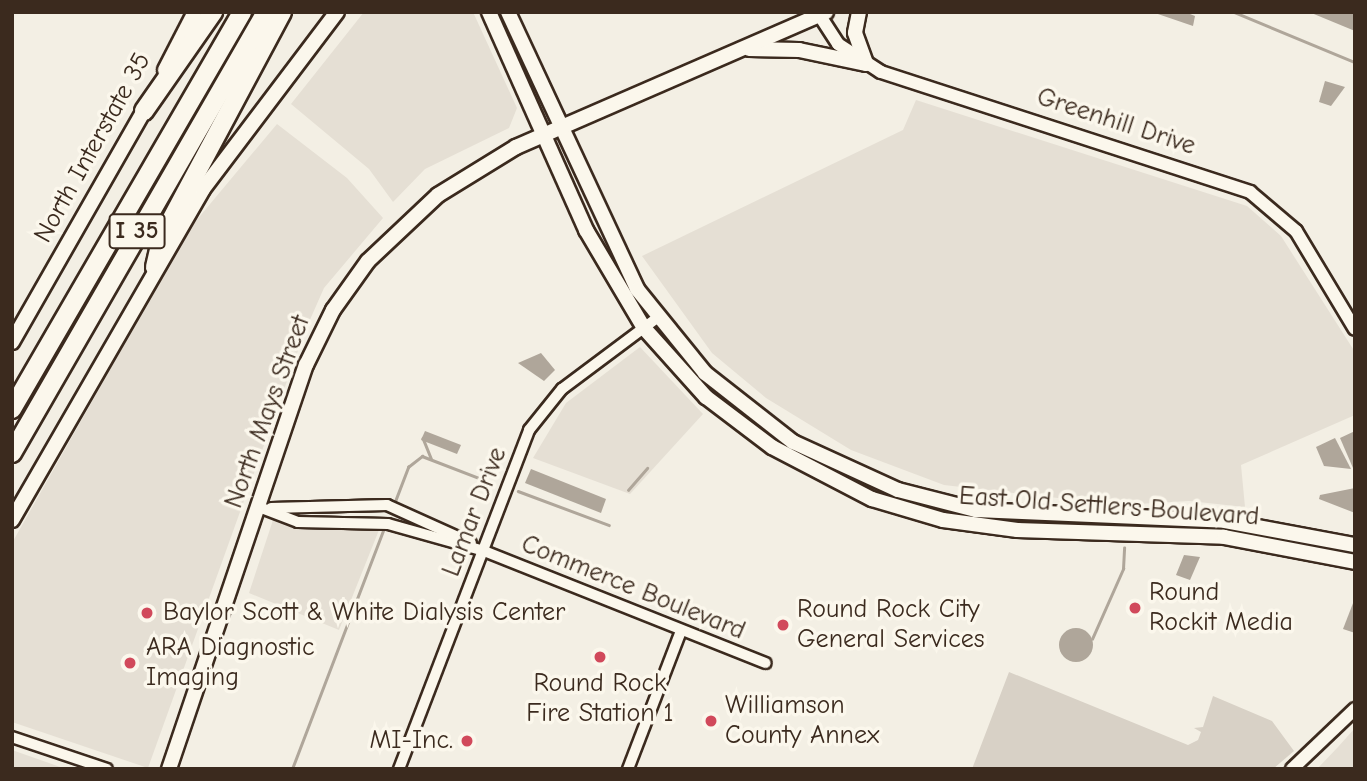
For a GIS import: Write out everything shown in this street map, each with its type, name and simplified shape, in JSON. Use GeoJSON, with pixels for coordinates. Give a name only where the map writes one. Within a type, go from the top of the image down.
{"type":"FeatureCollection","features":[{"type":"Feature","properties":{"kind":"highway"},"geometry":{"type":"LineString","coordinates":[[144,111],[213,12]]}},
{"type":"Feature","properties":{"kind":"highway","name":"I 35"},"geometry":{"type":"LineString","coordinates":[[12,409],[242,12]]}},
{"type":"Feature","properties":{"kind":"highway","name":"I 35"},"geometry":{"type":"LineString","coordinates":[[12,453],[267,12]]}},
{"type":"Feature","properties":{"kind":"highway"},"geometry":{"type":"LineString","coordinates":[[155,267],[162,236],[282,12]]}},
{"type":"Feature","properties":{"kind":"main road","name":"North Interstate 35"},"geometry":{"type":"LineString","coordinates":[[12,342],[144,111],[195,12]]}},
{"type":"Feature","properties":{"kind":"main road"},"geometry":{"type":"LineString","coordinates":[[12,520],[155,267],[203,189],[337,12]]}},
{"type":"Feature","properties":{"kind":"main road","name":"East Old Settlers Boulevard"},"geometry":{"type":"LineString","coordinates":[[489,12],[542,133],[607,270],[644,328],[720,410],[803,467],[872,499],[966,523],[1224,537],[1355,562]]}},
{"type":"Feature","properties":{"kind":"main road","name":"East Old Settlers Boulevard"},"geometry":{"type":"LineString","coordinates":[[508,12],[621,259],[657,318],[705,373],[763,421],[824,459],[898,490],[976,510],[1225,521],[1355,545]]}},
{"type":"Feature","properties":{"kind":"main road"},"geometry":{"type":"LineString","coordinates":[[859,12],[855,33],[866,65]]}},
{"type":"Feature","properties":{"kind":"main road","name":"North Mays Street"},"geometry":{"type":"LineString","coordinates":[[169,769],[313,348],[353,279],[438,195],[542,133],[823,14]]}},
{"type":"Feature","properties":{"kind":"main road"},"geometry":{"type":"LineString","coordinates":[[743,49],[799,50],[866,65]]}},
{"type":"Feature","properties":{"kind":"street","name":"Greenhill Drive"},"geometry":{"type":"LineString","coordinates":[[823,14],[838,44],[866,65],[1250,192],[1296,231],[1355,329]]}},
{"type":"Feature","properties":{"kind":"street","name":"Lamar Drive"},"geometry":{"type":"LineString","coordinates":[[399,769],[537,417],[562,389],[657,318]]}},
{"type":"Feature","properties":{"kind":"street","name":"Commerce Boulevard"},"geometry":{"type":"LineString","coordinates":[[259,507],[387,505],[484,551],[766,663]]}},
{"type":"Feature","properties":{"kind":"street","name":"Commerce Boulevard"},"geometry":{"type":"LineString","coordinates":[[259,507],[298,522],[388,524],[484,551]]}},
{"type":"Feature","properties":{"kind":"street"},"geometry":{"type":"LineString","coordinates":[[628,769],[681,631]]}},
{"type":"Feature","properties":{"kind":"street"},"geometry":{"type":"LineString","coordinates":[[1292,769],[1355,709]]}},
{"type":"Feature","properties":{"kind":"street"},"geometry":{"type":"LineString","coordinates":[[12,737],[107,769]]}},
{"type":"Feature","properties":{"kind":"shaded area"},"geometry":{"type":"Polygon","coordinates":[[[364,12],[473,12],[517,108],[509,128],[425,169],[393,202],[369,169],[291,104],[364,12]]]}},
{"type":"Feature","properties":{"kind":"shaded area"},"geometry":{"type":"Polygon","coordinates":[[[1152,12],[1185,12],[1195,16],[1193,26],[1152,12]]]}},
{"type":"Feature","properties":{"kind":"shaded area"},"geometry":{"type":"Polygon","coordinates":[[[1309,12],[1348,12],[1355,15],[1355,31],[1309,12]]]}},
{"type":"Feature","properties":{"kind":"shaded area"},"geometry":{"type":"Polygon","coordinates":[[[1325,81],[1345,87],[1331,106],[1319,102],[1325,81]]]}},
{"type":"Feature","properties":{"kind":"shaded area"},"geometry":{"type":"Polygon","coordinates":[[[916,100],[1247,206],[1281,236],[1355,352],[1355,415],[1241,465],[1245,507],[1189,501],[1120,505],[944,485],[851,450],[766,398],[712,353],[642,256],[903,130],[916,100]]]}},
{"type":"Feature","properties":{"kind":"shaded area"},"geometry":{"type":"Polygon","coordinates":[[[277,124],[347,178],[383,218],[324,288],[305,331],[148,768],[12,722],[12,543],[190,228],[277,124]]]}},
{"type":"Feature","properties":{"kind":"shaded area"},"geometry":{"type":"Polygon","coordinates":[[[640,347],[703,414],[630,494],[533,458],[566,403],[640,347]]]}},
{"type":"Feature","properties":{"kind":"shaded area"},"geometry":{"type":"Polygon","coordinates":[[[541,353],[555,370],[544,381],[518,363],[541,353]]]}},
{"type":"Feature","properties":{"kind":"shaded area"},"geometry":{"type":"Polygon","coordinates":[[[425,431],[461,445],[457,454],[421,440],[425,431]]]}},
{"type":"Feature","properties":{"kind":"shaded area"},"geometry":{"type":"Polygon","coordinates":[[[1355,431],[1355,467],[1353,468],[1340,438],[1355,431]]]}},
{"type":"Feature","properties":{"kind":"shaded area"},"geometry":{"type":"Polygon","coordinates":[[[1335,438],[1351,469],[1324,466],[1316,447],[1335,438]]]}},
{"type":"Feature","properties":{"kind":"shaded area"},"geometry":{"type":"Polygon","coordinates":[[[531,469],[606,499],[601,513],[525,483],[531,469]]]}},
{"type":"Feature","properties":{"kind":"shaded area"},"geometry":{"type":"Polygon","coordinates":[[[1355,488],[1355,513],[1319,499],[1320,495],[1355,488]]]}},
{"type":"Feature","properties":{"kind":"shaded area"},"geometry":{"type":"Polygon","coordinates":[[[273,520],[310,529],[379,530],[339,630],[249,593],[273,520]]]}},
{"type":"Feature","properties":{"kind":"shaded area"},"geometry":{"type":"Polygon","coordinates":[[[1184,555],[1200,557],[1190,580],[1176,575],[1184,555]]]}},
{"type":"Feature","properties":{"kind":"shaded area"},"geometry":{"type":"Polygon","coordinates":[[[1355,598],[1355,633],[1343,629],[1355,598]]]}},
{"type":"Feature","properties":{"kind":"shaded area"},"geometry":{"type":"Polygon","coordinates":[[[1076,628],[1088,633],[1093,645],[1088,657],[1076,662],[1064,657],[1059,645],[1064,633],[1076,628]]]}},
{"type":"Feature","properties":{"kind":"shaded area"},"geometry":{"type":"Polygon","coordinates":[[[1009,672],[1188,745],[1198,740],[1201,732],[1194,728],[1203,727],[1213,696],[1272,721],[1294,751],[1273,769],[972,769],[1009,672]]]}},
{"type":"Feature","properties":{"kind":"shaded area"},"geometry":{"type":"Polygon","coordinates":[[[1355,728],[1355,769],[1317,769],[1338,747],[1355,728]]]}},
{"type":"Feature","properties":{"kind":"shaded area"},"geometry":{"type":"Polygon","coordinates":[[[12,750],[66,769],[12,769],[12,750]]]}},
{"type":"Feature","properties":{"kind":"waterway"},"geometry":{"type":"LineString","coordinates":[[1234,12],[1355,62]]}},
{"type":"Feature","properties":{"kind":"waterway"},"geometry":{"type":"LineString","coordinates":[[423,438],[431,458]]}},
{"type":"Feature","properties":{"kind":"waterway"},"geometry":{"type":"LineString","coordinates":[[394,504],[408,467],[422,456],[492,483]]}},
{"type":"Feature","properties":{"kind":"waterway"},"geometry":{"type":"LineString","coordinates":[[628,490],[647,468]]}},
{"type":"Feature","properties":{"kind":"waterway"},"geometry":{"type":"LineString","coordinates":[[518,491],[609,525]]}},
{"type":"Feature","properties":{"kind":"waterway"},"geometry":{"type":"LineString","coordinates":[[292,769],[385,526]]}},
{"type":"Feature","properties":{"kind":"waterway"},"geometry":{"type":"LineString","coordinates":[[1092,639],[1123,569],[1124,548]]}},
{"type":"Feature","properties":{"kind":"place","name":"Round Rockit Media"},"geometry":{"type":"Point","coordinates":[1135,608]}},
{"type":"Feature","properties":{"kind":"place","name":"Baylor Scott & White Dialysis Center"},"geometry":{"type":"Point","coordinates":[147,613]}},
{"type":"Feature","properties":{"kind":"place","name":"Round Rock City General Services"},"geometry":{"type":"Point","coordinates":[783,625]}},
{"type":"Feature","properties":{"kind":"place","name":"Round Rock Fire Station 1"},"geometry":{"type":"Point","coordinates":[600,657]}},
{"type":"Feature","properties":{"kind":"place","name":"ARA Diagnostic Imaging"},"geometry":{"type":"Point","coordinates":[130,663]}},
{"type":"Feature","properties":{"kind":"place","name":"Williamson County Annex"},"geometry":{"type":"Point","coordinates":[711,721]}},
{"type":"Feature","properties":{"kind":"place","name":"MI-Inc."},"geometry":{"type":"Point","coordinates":[467,741]}}]}
